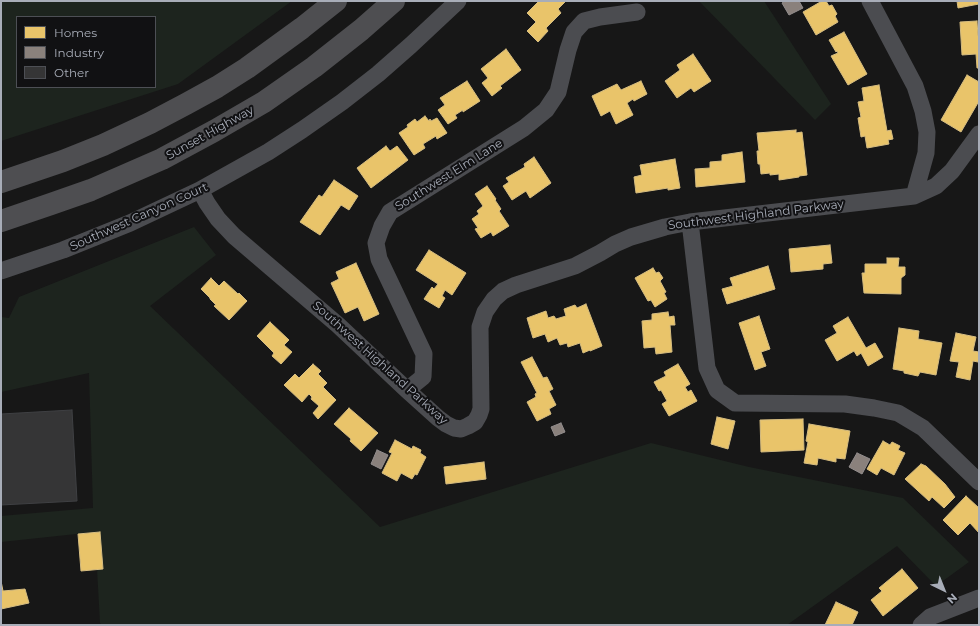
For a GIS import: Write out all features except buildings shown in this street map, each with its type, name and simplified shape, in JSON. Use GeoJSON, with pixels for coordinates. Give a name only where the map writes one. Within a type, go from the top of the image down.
{"type":"FeatureCollection","features":[{"type":"Feature","properties":{"kind":"highway"},"geometry":{"type":"LineString","coordinates":[[1,182],[63,161],[102,145],[150,123],[186,104],[217,87],[260,59],[336,1]]}},
{"type":"Feature","properties":{"kind":"highway","name":"Sunset Highway"},"geometry":{"type":"LineString","coordinates":[[1,221],[91,190],[162,159],[214,131],[264,102],[314,67],[356,34],[394,1]]}},
{"type":"Feature","properties":{"kind":"street","name":"Southwest Canyon Court"},"geometry":{"type":"LineString","coordinates":[[1,271],[98,237],[130,223],[200,190],[268,152],[342,102],[378,74],[458,1]]}},
{"type":"Feature","properties":{"kind":"street"},"geometry":{"type":"LineString","coordinates":[[870,1],[915,86],[923,111],[927,132],[926,153],[914,196]]}},
{"type":"Feature","properties":{"kind":"street","name":"Southwest Elm Lane"},"geometry":{"type":"LineString","coordinates":[[407,390],[423,377],[424,354],[379,259],[376,242],[382,226],[390,212],[524,128],[546,110],[558,92],[574,32],[584,22],[600,17],[637,12]]}},
{"type":"Feature","properties":{"kind":"street","name":"Southwest Highland Parkway"},"geometry":{"type":"LineString","coordinates":[[200,190],[206,203],[218,219],[234,236],[338,325],[407,390],[446,424],[454,428],[461,429],[475,422],[481,409],[480,327],[485,312],[494,299],[504,291],[516,285],[575,266],[615,244],[631,237],[664,227],[690,222],[914,196],[936,186],[952,171],[979,134]]}},
{"type":"Feature","properties":{"kind":"street"},"geometry":{"type":"LineString","coordinates":[[690,222],[707,368],[717,390],[735,403],[845,404],[898,413],[923,428],[979,482]]}},
{"type":"Feature","properties":{"kind":"street"},"geometry":{"type":"LineString","coordinates":[[921,625],[930,617],[979,598]]}},
{"type":"Feature","properties":{"kind":"shaded area"},"geometry":{"type":"Polygon","coordinates":[[[1,1],[292,1],[178,84],[1,141],[1,1]]]}},
{"type":"Feature","properties":{"kind":"shaded area"},"geometry":{"type":"Polygon","coordinates":[[[699,1],[764,1],[831,104],[815,120],[699,1]]]}},
{"type":"Feature","properties":{"kind":"shaded area"},"geometry":{"type":"Polygon","coordinates":[[[194,227],[216,255],[150,306],[380,527],[651,443],[749,467],[903,498],[969,562],[936,586],[897,546],[787,625],[102,625],[100,623],[95,532],[1,542],[1,516],[93,508],[89,373],[1,392],[1,317],[9,318],[19,297],[194,227]]]}}]}
